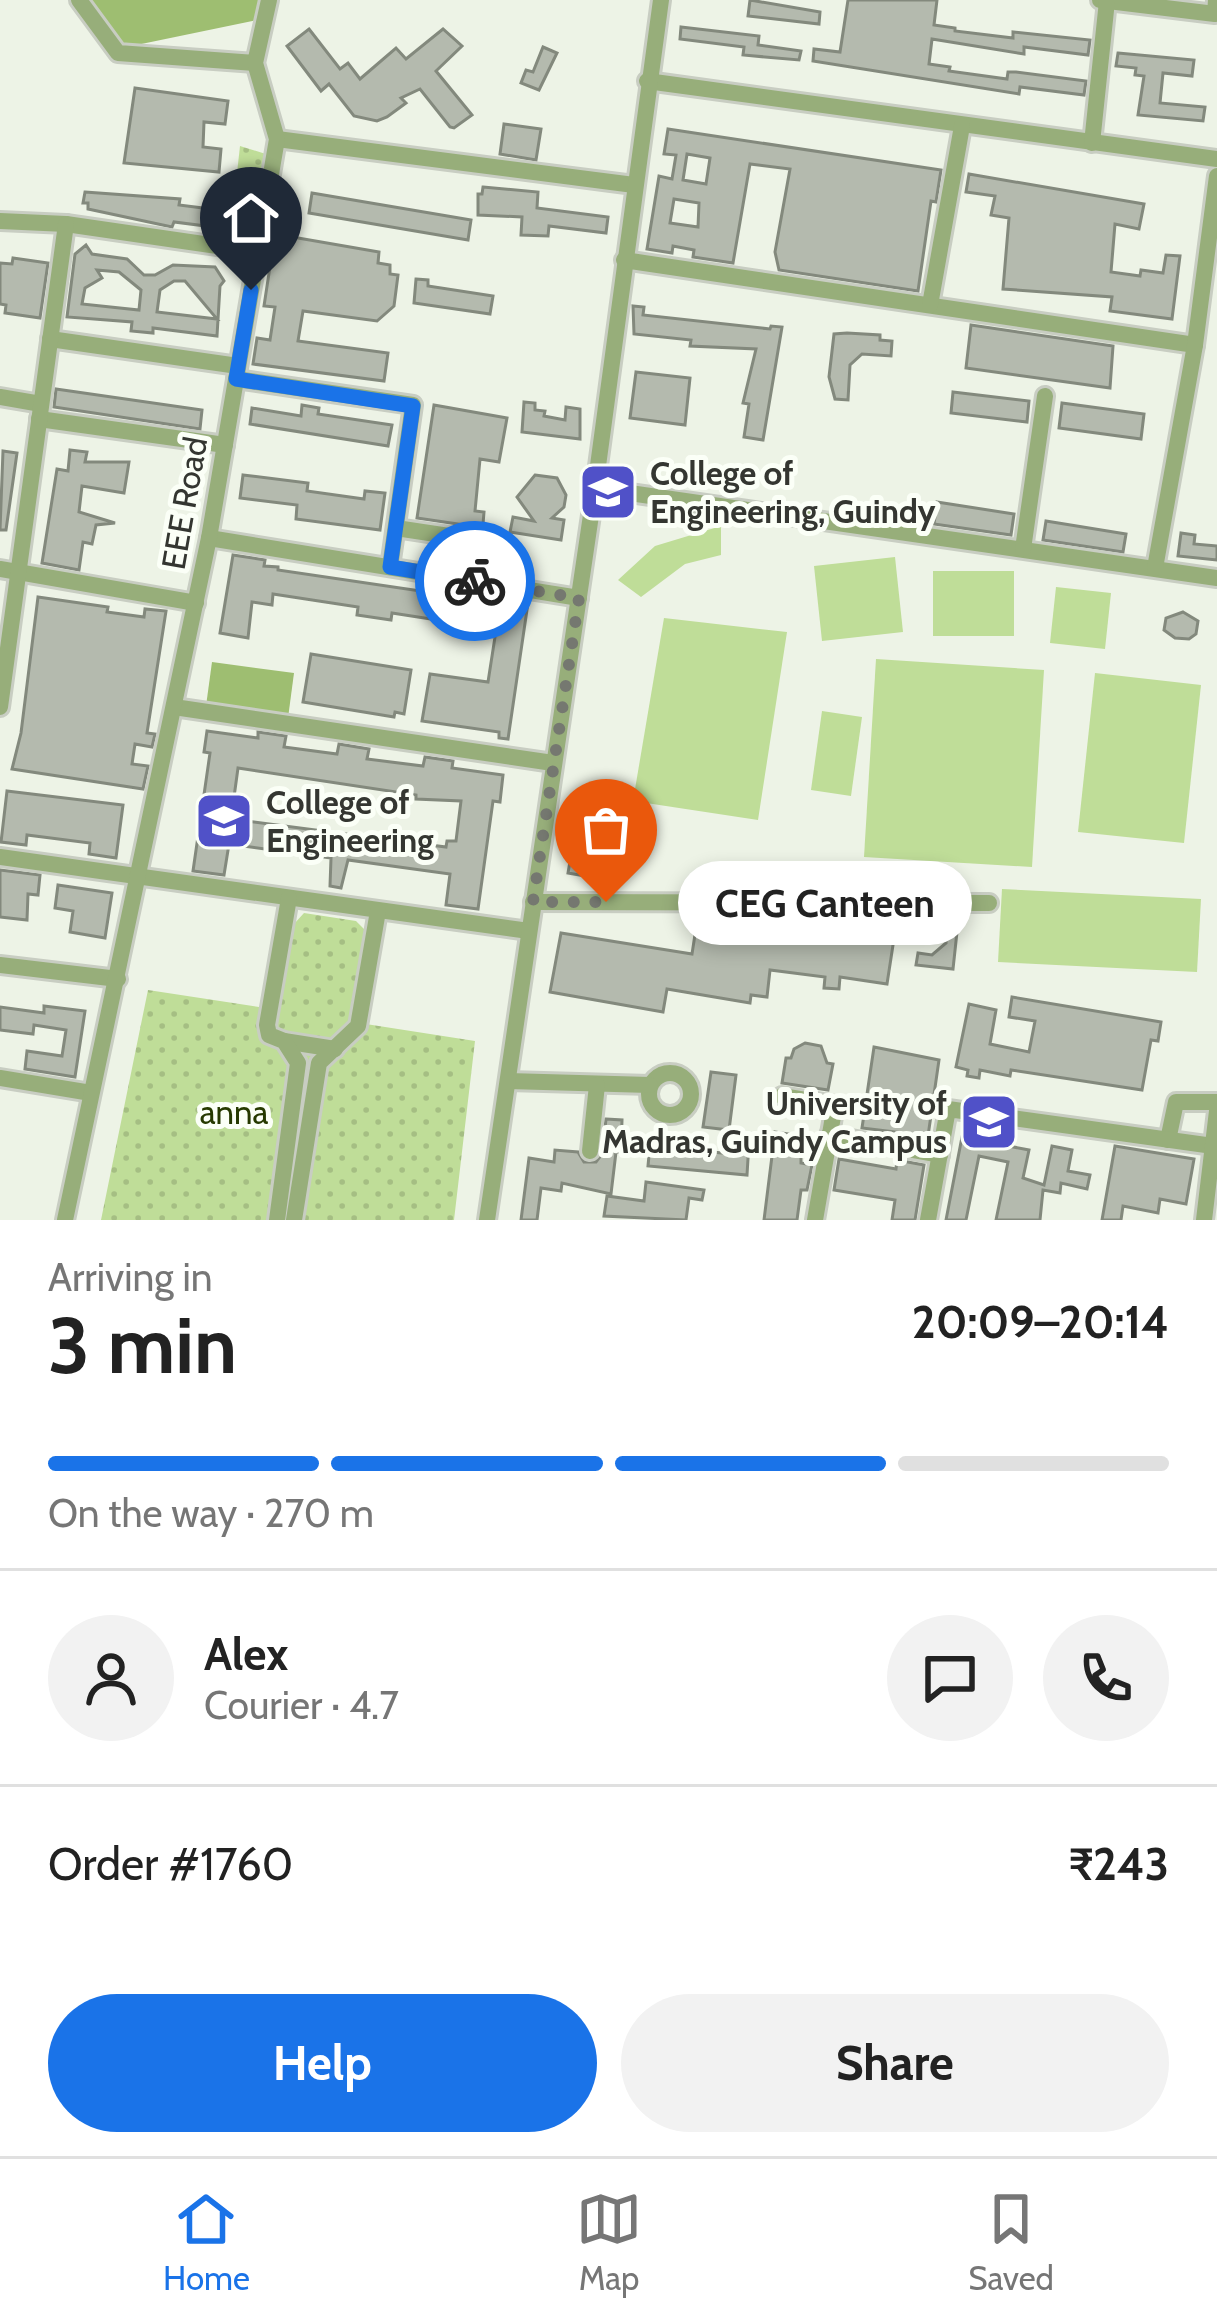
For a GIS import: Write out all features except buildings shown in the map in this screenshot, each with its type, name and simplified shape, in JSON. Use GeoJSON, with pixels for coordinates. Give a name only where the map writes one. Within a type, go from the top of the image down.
{"type":"FeatureCollection","features":[{"type":"Feature","properties":{"kind":"lane"},"geometry":{"type":"LineString","coordinates":[[79,0],[118,53],[255,62]]}},
{"type":"Feature","properties":{"kind":"lane"},"geometry":{"type":"LineString","coordinates":[[269,0],[255,62],[277,139],[634,185]]}},
{"type":"Feature","properties":{"kind":"lane"},"geometry":{"type":"LineString","coordinates":[[488,1220],[661,0]]}},
{"type":"Feature","properties":{"kind":"lane"},"geometry":{"type":"LineString","coordinates":[[1092,142],[1104,0],[1216,7]]}},
{"type":"Feature","properties":{"kind":"lane"},"geometry":{"type":"LineString","coordinates":[[647,81],[1217,159]]}},
{"type":"Feature","properties":{"kind":"lane"},"geometry":{"type":"LineString","coordinates":[[930,305],[962,126]]}},
{"type":"Feature","properties":{"kind":"lane","name":"EEE Road"},"geometry":{"type":"LineString","coordinates":[[65,1220],[209,538],[277,139]]}},
{"type":"Feature","properties":{"kind":"lane"},"geometry":{"type":"LineString","coordinates":[[1154,568],[1196,345],[1217,176]]}},
{"type":"Feature","properties":{"kind":"lane"},"geometry":{"type":"LineString","coordinates":[[0,221],[66,224],[258,252]]}},
{"type":"Feature","properties":{"kind":"lane"},"geometry":{"type":"LineString","coordinates":[[0,707],[9,570],[40,411],[66,224]]}},
{"type":"Feature","properties":{"kind":"lane"},"geometry":{"type":"LineString","coordinates":[[624,260],[1196,345]]}},
{"type":"Feature","properties":{"kind":"lane"},"geometry":{"type":"LineString","coordinates":[[50,339],[413,406],[390,567]]}},
{"type":"Feature","properties":{"kind":"lane"},"geometry":{"type":"LineString","coordinates":[[1024,549],[1046,396]]}},
{"type":"Feature","properties":{"kind":"lane"},"geometry":{"type":"LineString","coordinates":[[0,398],[40,411],[225,445]]}},
{"type":"Feature","properties":{"kind":"lane"},"geometry":{"type":"LineString","coordinates":[[595,488],[1217,578]]}},
{"type":"Feature","properties":{"kind":"lane"},"geometry":{"type":"LineString","coordinates":[[396,528],[469,539],[464,579]]}},
{"type":"Feature","properties":{"kind":"lane"},"geometry":{"type":"LineString","coordinates":[[209,538],[579,598]]}},
{"type":"Feature","properties":{"kind":"lane"},"geometry":{"type":"LineString","coordinates":[[9,570],[196,603]]}},
{"type":"Feature","properties":{"kind":"lane"},"geometry":{"type":"LineString","coordinates":[[174,707],[553,763]]}},
{"type":"Feature","properties":{"kind":"lane"},"geometry":{"type":"LineString","coordinates":[[0,857],[529,931]]}},
{"type":"Feature","properties":{"kind":"lane"},"geometry":{"type":"LineString","coordinates":[[289,898],[269,1035],[334,1048]]}},
{"type":"Feature","properties":{"kind":"lane"},"geometry":{"type":"LineString","coordinates":[[533,902],[988,903]]}},
{"type":"Feature","properties":{"kind":"lane"},"geometry":{"type":"LineString","coordinates":[[294,1220],[319,1063],[358,1026],[378,911]]}},
{"type":"Feature","properties":{"kind":"lane"},"geometry":{"type":"LineString","coordinates":[[0,965],[118,979]]}},
{"type":"Feature","properties":{"kind":"lane"},"geometry":{"type":"LineString","coordinates":[[277,1220],[298,1063],[284,1041]]}},
{"type":"Feature","properties":{"kind":"lane"},"geometry":{"type":"LineString","coordinates":[[0,1078],[91,1093]]}},
{"type":"Feature","properties":{"kind":"lane"},"geometry":{"type":"LineString","coordinates":[[508,1081],[650,1085]]}},
{"type":"Feature","properties":{"kind":"lane"},"geometry":{"type":"LineString","coordinates":[[590,1151],[597,1084]]}},
{"type":"Feature","properties":{"kind":"lane"},"geometry":{"type":"LineString","coordinates":[[782,1096],[835,1105],[815,1220]]}},
{"type":"Feature","properties":{"kind":"lane"},"geometry":{"type":"LineString","coordinates":[[1168,1140],[1176,1102],[1217,1107],[1204,1220]]}},
{"type":"Feature","properties":{"kind":"lane"},"geometry":{"type":"LineString","coordinates":[[928,1220],[948,1109],[1213,1146]]}},
{"type":"Feature","properties":{"kind":"lane"},"geometry":{"type":"LineString","coordinates":[[829,1135],[940,1155]]}},
{"type":"Feature","properties":{"kind":"green space"},"geometry":{"type":"Polygon","coordinates":[[[240,146],[269,155],[264,189],[236,182],[240,146]]]}},
{"type":"Feature","properties":{"kind":"green space"},"geometry":{"type":"Polygon","coordinates":[[[721,526],[721,555],[685,564],[641,597],[618,580],[655,546],[721,526]]]}},
{"type":"Feature","properties":{"kind":"green space"},"geometry":{"type":"Polygon","coordinates":[[[895,557],[903,632],[822,641],[814,566],[895,557]]]}},
{"type":"Feature","properties":{"kind":"green space"},"geometry":{"type":"Polygon","coordinates":[[[933,571],[1014,571],[1014,636],[933,636],[933,571]]]}},
{"type":"Feature","properties":{"kind":"green space"},"geometry":{"type":"Polygon","coordinates":[[[1056,587],[1111,593],[1105,649],[1050,643],[1056,587]]]}},
{"type":"Feature","properties":{"kind":"green space"},"geometry":{"type":"Polygon","coordinates":[[[664,618],[787,632],[758,820],[633,801],[664,618]]]}},
{"type":"Feature","properties":{"kind":"green space"},"geometry":{"type":"Polygon","coordinates":[[[876,659],[1044,670],[1032,867],[864,857],[876,659]]]}},
{"type":"Feature","properties":{"kind":"green space"},"geometry":{"type":"Polygon","coordinates":[[[1095,673],[1201,685],[1184,843],[1078,832],[1095,673]]]}},
{"type":"Feature","properties":{"kind":"green space"},"geometry":{"type":"Polygon","coordinates":[[[822,711],[862,717],[851,796],[811,790],[822,711]]]}},
{"type":"Feature","properties":{"kind":"green space"},"geometry":{"type":"Polygon","coordinates":[[[1002,889],[1201,899],[1197,972],[998,962],[1002,889]]]}},
{"type":"Feature","properties":{"kind":"green space","name":"anna"},"geometry":{"type":"Polygon","coordinates":[[[304,913],[356,921],[366,931],[353,1022],[475,1041],[454,1220],[101,1220],[148,990],[279,1010],[294,924],[304,913]]]}},
{"type":"Feature","properties":{"kind":"shaded area"},"geometry":{"type":"Polygon","coordinates":[[[86,0],[262,0],[257,20],[122,48],[86,0]]]}},
{"type":"Feature","properties":{"kind":"shaded area"},"geometry":{"type":"Polygon","coordinates":[[[212,662],[294,673],[288,718],[206,706],[212,662]]]}},
{"type":"Feature","properties":{"kind":"way so far"},"geometry":{"type":"LineString","coordinates":[[475,581],[579,598],[533,902],[606,902]]}},
{"type":"Feature","properties":{"kind":"place","name":"College of Engineering, Guindy"},"geometry":{"type":"Point","coordinates":[608,492]}},
{"type":"Feature","properties":{"kind":"place","name":"College of Engineering"},"geometry":{"type":"Point","coordinates":[224,821]}},
{"type":"Feature","properties":{"kind":"place","name":"CEG Canteen"},"geometry":{"type":"Point","coordinates":[606,902]}},
{"type":"Feature","properties":{"kind":"place","name":"University of Madras, Guindy Campus"},"geometry":{"type":"Point","coordinates":[989,1122]}},
{"type":"Feature","properties":{"kind":"route"},"geometry":{"type":"LineString","coordinates":[[251,290],[236,379],[413,406],[390,567],[475,581]]}}]}
